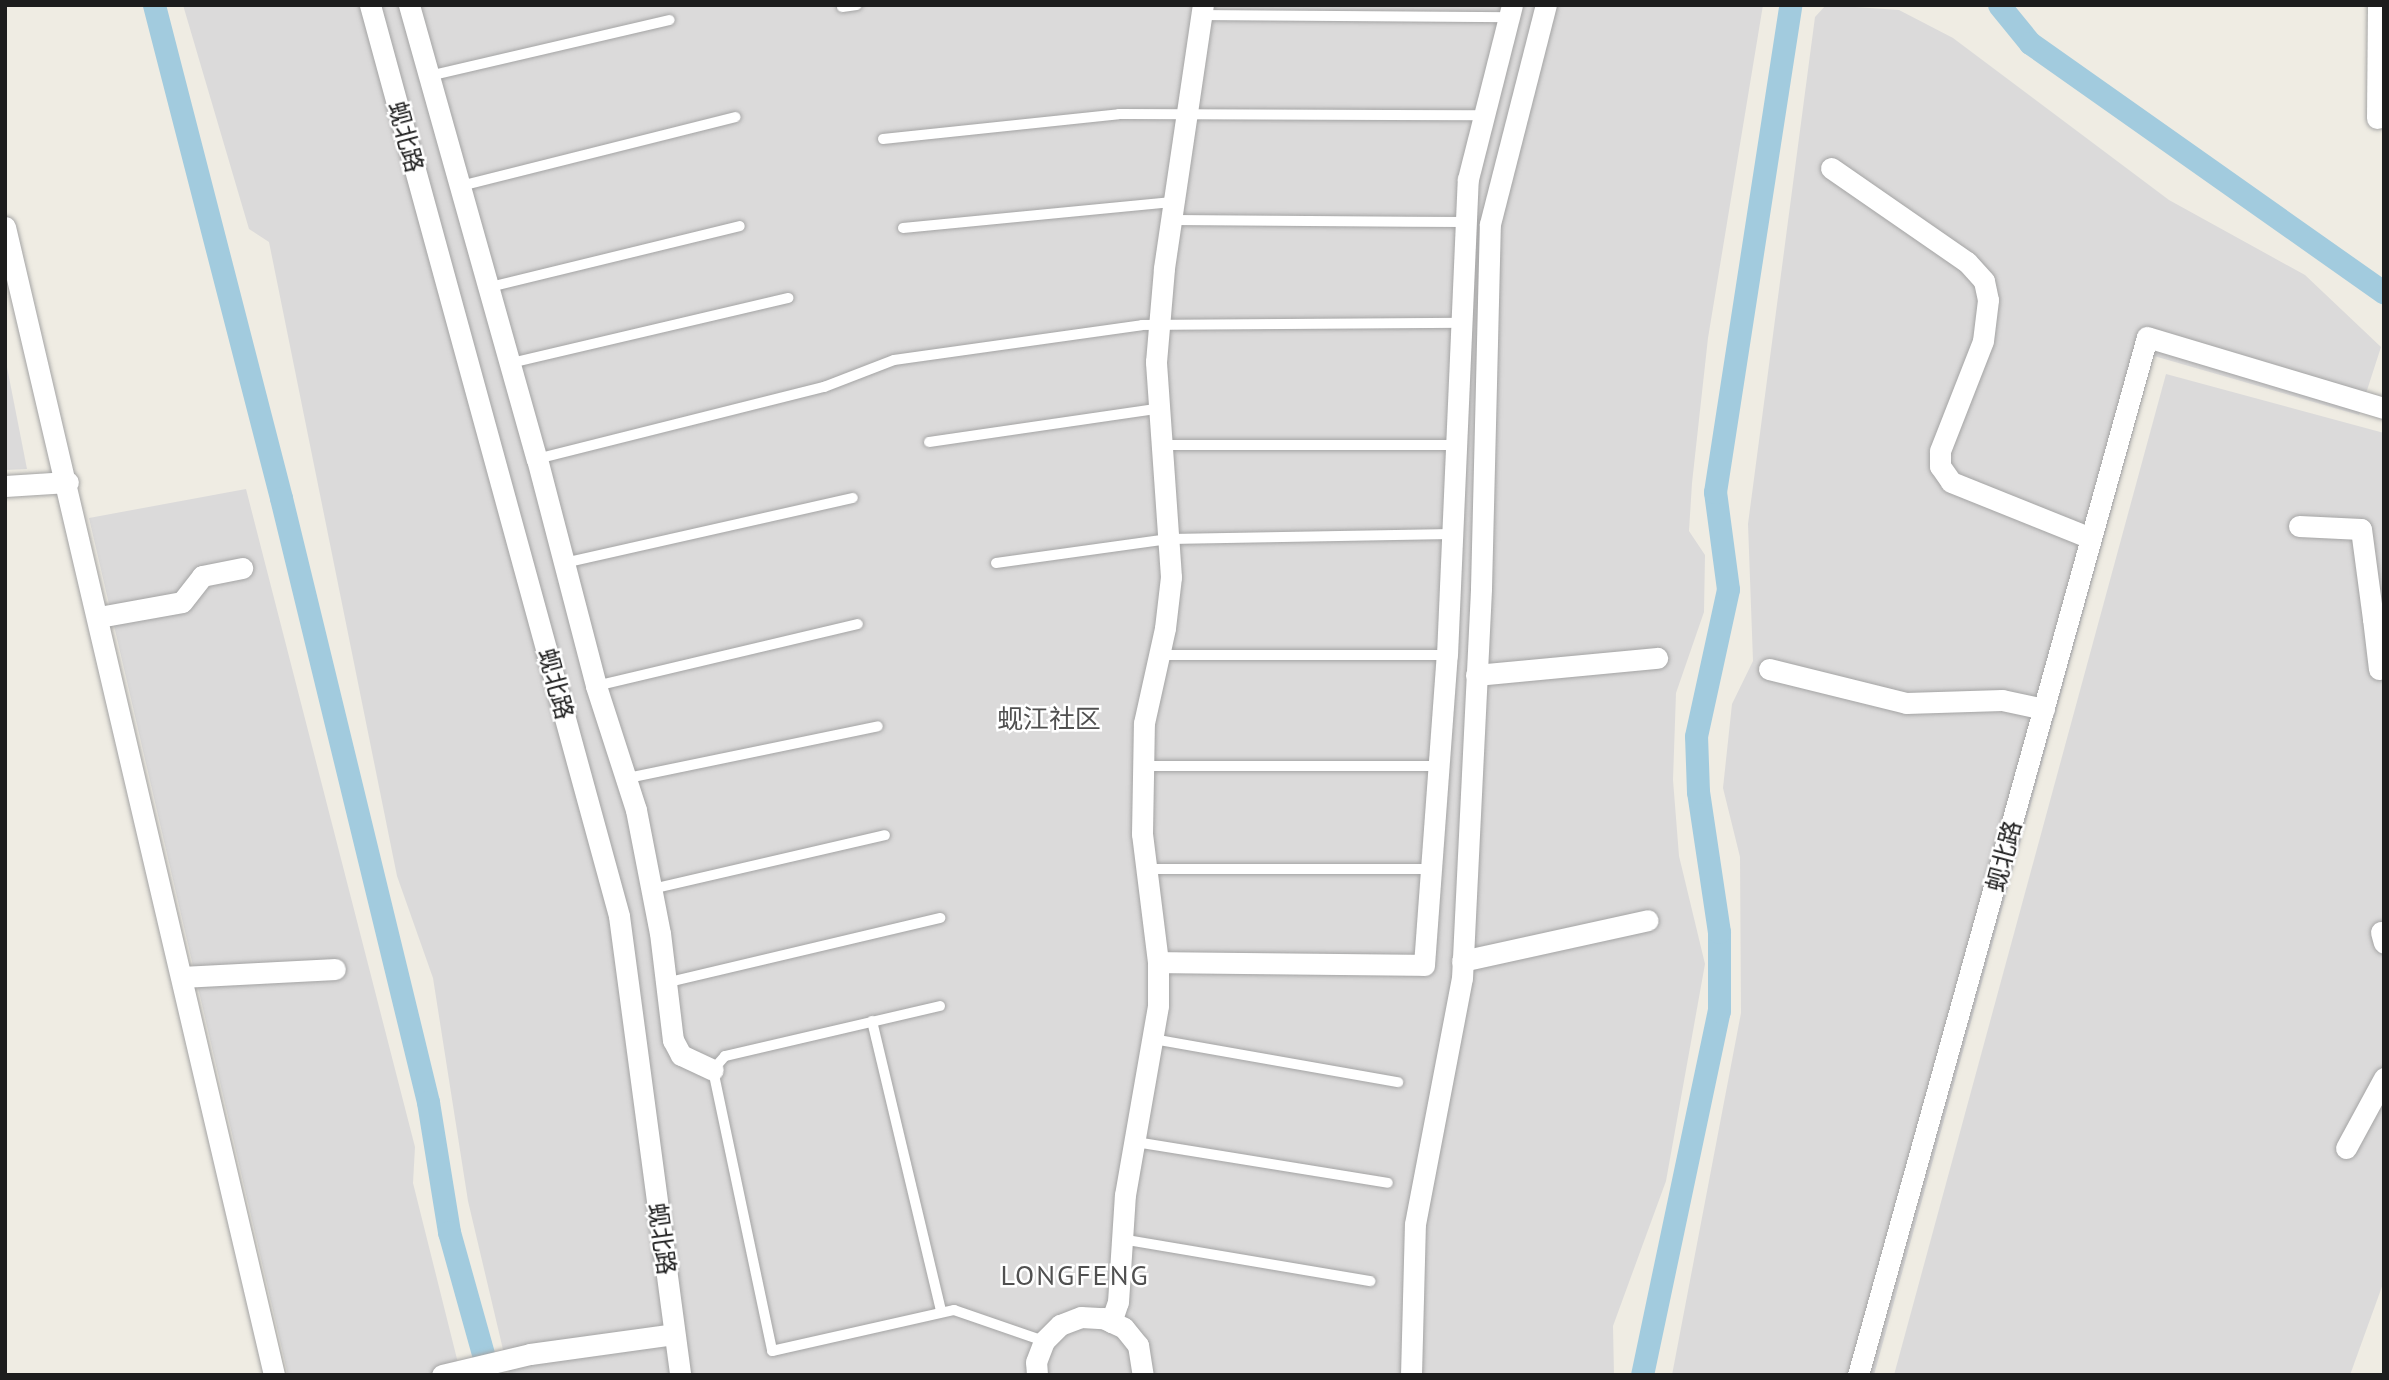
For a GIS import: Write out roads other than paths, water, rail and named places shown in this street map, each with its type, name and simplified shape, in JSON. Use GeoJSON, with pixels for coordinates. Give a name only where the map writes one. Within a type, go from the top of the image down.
{"type":"FeatureCollection","features":[{"type":"Feature","properties":{"kind":"street","name":"蚬北路"},"geometry":{"type":"LineString","coordinates":[[370,5],[619,916],[680,1375]]}},
{"type":"Feature","properties":{"kind":"street"},"geometry":{"type":"LineString","coordinates":[[409,5],[511,363],[596,686],[628,778],[652,889],[673,1040],[681,1055],[713,1070]]}},
{"type":"Feature","properties":{"kind":"street"},"geometry":{"type":"LineString","coordinates":[[1411,1375],[1415,1224],[1462,961],[1476,675],[1490,224],[1546,5]]}},
{"type":"Feature","properties":{"kind":"street"},"geometry":{"type":"LineString","coordinates":[[2377,118],[2378,5]]}},
{"type":"Feature","properties":{"kind":"street"},"geometry":{"type":"LineString","coordinates":[[1111,1322],[1118,1302],[1121,1239],[1153,1039],[1158,962],[1146,869],[1142,766],[1144,723],[1170,602],[1170,539],[1156,410],[1160,324],[1203,10]]}},
{"type":"Feature","properties":{"kind":"street"},"geometry":{"type":"LineString","coordinates":[[1158,962],[1424,965],[1447,655],[1465,222],[1472,155],[1511,11]]}},
{"type":"Feature","properties":{"kind":"street"},"geometry":{"type":"LineString","coordinates":[[1831,168],[1967,262],[1984,281],[1988,300],[1983,341],[1940,451],[1940,466],[1951,482],[2090,538]]}},
{"type":"Feature","properties":{"kind":"street"},"geometry":{"type":"LineString","coordinates":[[5,227],[68,482],[274,1375]]}},
{"type":"Feature","properties":{"kind":"street","name":"蚬北路"},"geometry":{"type":"LineString","coordinates":[[1858,1375],[2147,337],[2384,408]]}},
{"type":"Feature","properties":{"kind":"street"},"geometry":{"type":"LineString","coordinates":[[5,486],[68,482]]}},
{"type":"Feature","properties":{"kind":"street"},"geometry":{"type":"LineString","coordinates":[[2299,526],[2361,529],[2378,618],[2379,669]]}},
{"type":"Feature","properties":{"kind":"street"},"geometry":{"type":"LineString","coordinates":[[99,617],[182,602],[202,576],[242,568]]}},
{"type":"Feature","properties":{"kind":"street"},"geometry":{"type":"LineString","coordinates":[[1476,675],[1657,658]]}},
{"type":"Feature","properties":{"kind":"street"},"geometry":{"type":"LineString","coordinates":[[1769,669],[1906,703],[2002,700],[2044,709]]}},
{"type":"Feature","properties":{"kind":"street"},"geometry":{"type":"LineString","coordinates":[[1462,961],[1648,920]]}},
{"type":"Feature","properties":{"kind":"street"},"geometry":{"type":"LineString","coordinates":[[182,977],[335,969]]}},
{"type":"Feature","properties":{"kind":"street"},"geometry":{"type":"LineString","coordinates":[[2346,1148],[2384,1078]]}},
{"type":"Feature","properties":{"kind":"street"},"geometry":{"type":"LineString","coordinates":[[1037,1375],[1036,1362],[1044,1341],[1060,1325],[1080,1317],[1111,1322],[1124,1328],[1138,1345],[1143,1375]]}},
{"type":"Feature","properties":{"kind":"street"},"geometry":{"type":"LineString","coordinates":[[442,1375],[530,1354],[674,1334]]}},
{"type":"Feature","properties":{"kind":"lane"},"geometry":{"type":"LineString","coordinates":[[842,7],[857,5]]}},
{"type":"Feature","properties":{"kind":"lane"},"geometry":{"type":"LineString","coordinates":[[1203,10],[1511,11]]}},
{"type":"Feature","properties":{"kind":"lane"},"geometry":{"type":"LineString","coordinates":[[429,76],[670,20]]}},
{"type":"Feature","properties":{"kind":"lane"},"geometry":{"type":"LineString","coordinates":[[883,139],[1119,114],[1483,115]]}},
{"type":"Feature","properties":{"kind":"lane"},"geometry":{"type":"LineString","coordinates":[[461,186],[735,117]]}},
{"type":"Feature","properties":{"kind":"lane"},"geometry":{"type":"LineString","coordinates":[[903,228],[1174,211],[1465,222]]}},
{"type":"Feature","properties":{"kind":"lane"},"geometry":{"type":"LineString","coordinates":[[490,287],[740,226]]}},
{"type":"Feature","properties":{"kind":"lane"},"geometry":{"type":"LineString","coordinates":[[511,363],[788,298]]}},
{"type":"Feature","properties":{"kind":"lane"},"geometry":{"type":"LineString","coordinates":[[537,459],[824,387],[894,360],[1160,324],[1461,323]]}},
{"type":"Feature","properties":{"kind":"lane"},"geometry":{"type":"LineString","coordinates":[[929,442],[1156,410]]}},
{"type":"Feature","properties":{"kind":"lane"},"geometry":{"type":"LineString","coordinates":[[1160,445],[1457,445]]}},
{"type":"Feature","properties":{"kind":"lane"},"geometry":{"type":"LineString","coordinates":[[564,563],[853,498]]}},
{"type":"Feature","properties":{"kind":"lane"},"geometry":{"type":"LineString","coordinates":[[996,563],[1170,539],[1452,534]]}},
{"type":"Feature","properties":{"kind":"lane"},"geometry":{"type":"LineString","coordinates":[[596,686],[858,624]]}},
{"type":"Feature","properties":{"kind":"lane"},"geometry":{"type":"LineString","coordinates":[[1158,655],[1447,655]]}},
{"type":"Feature","properties":{"kind":"lane"},"geometry":{"type":"LineString","coordinates":[[628,778],[878,726]]}},
{"type":"Feature","properties":{"kind":"lane"},"geometry":{"type":"LineString","coordinates":[[1142,766],[1438,766]]}},
{"type":"Feature","properties":{"kind":"lane"},"geometry":{"type":"LineString","coordinates":[[652,889],[885,835]]}},
{"type":"Feature","properties":{"kind":"lane"},"geometry":{"type":"LineString","coordinates":[[1146,869],[1431,869]]}},
{"type":"Feature","properties":{"kind":"lane"},"geometry":{"type":"LineString","coordinates":[[665,983],[940,918]]}},
{"type":"Feature","properties":{"kind":"lane"},"geometry":{"type":"LineString","coordinates":[[940,1006],[725,1056],[713,1070],[772,1352],[954,1310],[1044,1341]]}},
{"type":"Feature","properties":{"kind":"lane"},"geometry":{"type":"LineString","coordinates":[[872,1021],[942,1311]]}},
{"type":"Feature","properties":{"kind":"lane"},"geometry":{"type":"LineString","coordinates":[[1153,1039],[1398,1082]]}},
{"type":"Feature","properties":{"kind":"lane"},"geometry":{"type":"LineString","coordinates":[[1136,1142],[1388,1183]]}},
{"type":"Feature","properties":{"kind":"lane"},"geometry":{"type":"LineString","coordinates":[[1121,1239],[1370,1280]]}},
{"type":"Feature","properties":{"kind":"waterway"},"geometry":{"type":"LineString","coordinates":[[154,5],[281,498],[428,1102],[449,1232],[489,1375]]}},
{"type":"Feature","properties":{"kind":"waterway"},"geometry":{"type":"LineString","coordinates":[[1642,1375],[1719,1011],[1719,932],[1698,792],[1696,736],[1728,589],[1715,492],[1790,5]]}},
{"type":"Feature","properties":{"kind":"waterway"},"geometry":{"type":"LineString","coordinates":[[1999,5],[2030,43],[2384,293]]}},
{"type":"Feature","properties":{"kind":"district","name":"蚬江社区"},"geometry":{"type":"Point","coordinates":[1049,719]}},
{"type":"Feature","properties":{"kind":"district","name":"LONGFENG"},"geometry":{"type":"Point","coordinates":[1075,1275]}}]}
